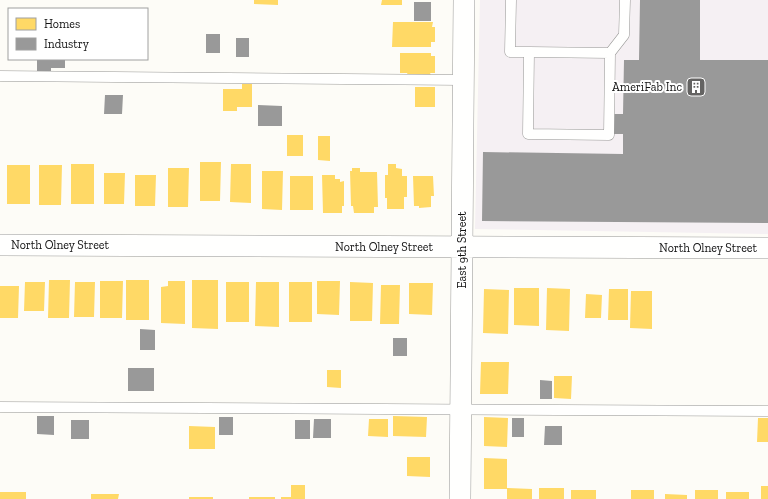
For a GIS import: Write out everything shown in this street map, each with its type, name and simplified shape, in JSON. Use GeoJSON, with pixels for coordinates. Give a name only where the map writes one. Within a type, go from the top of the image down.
{"type":"FeatureCollection","features":[{"type":"Feature","properties":{"kind":"street","name":"East 9th Street"},"geometry":{"type":"LineString","coordinates":[[460,499],[464,0]]}},
{"type":"Feature","properties":{"kind":"street","name":"North Olney Street"},"geometry":{"type":"LineString","coordinates":[[0,244],[768,248]]}},
{"type":"Feature","properties":{"kind":"lane"},"geometry":{"type":"LineString","coordinates":[[511,0],[510,52],[610,53]]}},
{"type":"Feature","properties":{"kind":"lane"},"geometry":{"type":"LineString","coordinates":[[529,52],[528,134],[609,135],[610,53],[624,35],[625,0]]}},
{"type":"Feature","properties":{"kind":"lane"},"geometry":{"type":"LineString","coordinates":[[0,76],[463,80]]}},
{"type":"Feature","properties":{"kind":"lane"},"geometry":{"type":"LineString","coordinates":[[0,407],[768,412]]}},
{"type":"Feature","properties":{"kind":"shaded area"},"geometry":{"type":"Polygon","coordinates":[[[480,0],[768,0],[768,234],[475,229],[480,0]]]}},
{"type":"Feature","properties":{"kind":"building: Homes"},"geometry":{"type":"Polygon","coordinates":[[[254,0],[278,0],[278,5],[254,4],[254,0]]]}},
{"type":"Feature","properties":{"kind":"building: Homes"},"geometry":{"type":"Polygon","coordinates":[[[382,0],[402,0],[402,5],[381,5],[382,0]]]}},
{"type":"Feature","properties":{"kind":"building: Homes"},"geometry":{"type":"Polygon","coordinates":[[[393,22],[433,22],[432,27],[435,27],[435,42],[431,42],[431,47],[392,47],[393,22]]]}},
{"type":"Feature","properties":{"kind":"building: Homes"},"geometry":{"type":"Polygon","coordinates":[[[400,53],[431,53],[431,56],[435,56],[435,73],[430,73],[431,75],[408,75],[407,73],[400,73],[400,53]]]}},
{"type":"Feature","properties":{"kind":"building: Homes"},"geometry":{"type":"Polygon","coordinates":[[[242,84],[252,84],[252,107],[237,107],[237,111],[223,111],[223,89],[242,89],[242,84]]]}},
{"type":"Feature","properties":{"kind":"building: Homes"},"geometry":{"type":"Polygon","coordinates":[[[415,87],[435,87],[435,107],[415,107],[415,87]]]}},
{"type":"Feature","properties":{"kind":"building: Homes"},"geometry":{"type":"Polygon","coordinates":[[[287,135],[303,135],[303,156],[287,156],[287,135]]]}},
{"type":"Feature","properties":{"kind":"building: Homes"},"geometry":{"type":"Polygon","coordinates":[[[318,136],[330,136],[330,161],[318,160],[318,136]]]}},
{"type":"Feature","properties":{"kind":"building: Homes"},"geometry":{"type":"Polygon","coordinates":[[[200,162],[221,162],[220,201],[200,201],[200,162]]]}},
{"type":"Feature","properties":{"kind":"building: Homes"},"geometry":{"type":"Polygon","coordinates":[[[71,164],[94,164],[94,204],[71,204],[71,164]]]}},
{"type":"Feature","properties":{"kind":"building: Homes"},"geometry":{"type":"Polygon","coordinates":[[[231,164],[251,164],[251,203],[230,202],[231,164]]]}},
{"type":"Feature","properties":{"kind":"building: Homes"},"geometry":{"type":"Polygon","coordinates":[[[388,164],[396,164],[396,168],[402,169],[402,176],[407,176],[407,197],[404,197],[404,209],[387,209],[387,198],[385,198],[385,175],[388,175],[388,164]]]}},
{"type":"Feature","properties":{"kind":"building: Homes"},"geometry":{"type":"Polygon","coordinates":[[[7,165],[30,165],[30,204],[7,204],[7,165]]]}},
{"type":"Feature","properties":{"kind":"building: Homes"},"geometry":{"type":"Polygon","coordinates":[[[39,165],[62,165],[61,205],[39,205],[39,165]]]}},
{"type":"Feature","properties":{"kind":"building: Homes"},"geometry":{"type":"Polygon","coordinates":[[[168,168],[189,168],[188,207],[168,207],[168,168]]]}},
{"type":"Feature","properties":{"kind":"building: Homes"},"geometry":{"type":"Polygon","coordinates":[[[352,168],[360,168],[360,172],[377,172],[378,207],[374,207],[374,213],[354,213],[353,206],[351,206],[350,171],[352,171],[352,168]]]}},
{"type":"Feature","properties":{"kind":"building: Homes"},"geometry":{"type":"Polygon","coordinates":[[[262,171],[283,171],[282,210],[262,209],[262,171]]]}},
{"type":"Feature","properties":{"kind":"building: Homes"},"geometry":{"type":"Polygon","coordinates":[[[104,173],[125,173],[124,204],[104,204],[104,173]]]}},
{"type":"Feature","properties":{"kind":"building: Homes"},"geometry":{"type":"Polygon","coordinates":[[[135,175],[156,175],[155,206],[135,206],[135,175]]]}},
{"type":"Feature","properties":{"kind":"building: Homes"},"geometry":{"type":"Polygon","coordinates":[[[322,175],[335,175],[335,179],[340,179],[340,182],[344,181],[344,206],[342,206],[342,213],[323,213],[322,175]]]}},
{"type":"Feature","properties":{"kind":"building: Homes"},"geometry":{"type":"Polygon","coordinates":[[[290,176],[313,176],[313,210],[290,210],[290,176]]]}},
{"type":"Feature","properties":{"kind":"building: Homes"},"geometry":{"type":"Polygon","coordinates":[[[413,176],[433,176],[434,196],[431,196],[431,207],[419,208],[419,206],[414,206],[413,176]]]}},
{"type":"Feature","properties":{"kind":"building: Homes"},"geometry":{"type":"Polygon","coordinates":[[[49,280],[70,280],[69,318],[48,318],[49,280]]]}},
{"type":"Feature","properties":{"kind":"building: Homes"},"geometry":{"type":"Polygon","coordinates":[[[126,280],[149,280],[149,320],[126,320],[126,280]]]}},
{"type":"Feature","properties":{"kind":"building: Homes"},"geometry":{"type":"Polygon","coordinates":[[[192,280],[218,280],[218,329],[192,328],[192,280]]]}},
{"type":"Feature","properties":{"kind":"building: Homes"},"geometry":{"type":"Polygon","coordinates":[[[100,281],[123,281],[122,318],[100,318],[100,281]]]}},
{"type":"Feature","properties":{"kind":"building: Homes"},"geometry":{"type":"Polygon","coordinates":[[[168,281],[185,281],[185,324],[161,323],[161,287],[168,286],[168,281]]]}},
{"type":"Feature","properties":{"kind":"building: Homes"},"geometry":{"type":"Polygon","coordinates":[[[317,281],[340,281],[339,315],[317,314],[317,281]]]}},
{"type":"Feature","properties":{"kind":"building: Homes"},"geometry":{"type":"Polygon","coordinates":[[[25,282],[45,282],[44,311],[24,311],[25,282]]]}},
{"type":"Feature","properties":{"kind":"building: Homes"},"geometry":{"type":"Polygon","coordinates":[[[75,282],[95,282],[94,317],[74,317],[75,282]]]}},
{"type":"Feature","properties":{"kind":"building: Homes"},"geometry":{"type":"Polygon","coordinates":[[[226,282],[249,282],[249,322],[226,322],[226,282]]]}},
{"type":"Feature","properties":{"kind":"building: Homes"},"geometry":{"type":"Polygon","coordinates":[[[256,282],[279,282],[279,327],[255,326],[256,282]]]}},
{"type":"Feature","properties":{"kind":"building: Homes"},"geometry":{"type":"Polygon","coordinates":[[[289,282],[312,282],[312,322],[289,322],[289,282]]]}},
{"type":"Feature","properties":{"kind":"building: Homes"},"geometry":{"type":"Polygon","coordinates":[[[350,282],[373,283],[372,321],[350,321],[350,282]]]}},
{"type":"Feature","properties":{"kind":"building: Homes"},"geometry":{"type":"Polygon","coordinates":[[[409,283],[433,283],[432,315],[409,314],[409,283]]]}},
{"type":"Feature","properties":{"kind":"building: Homes"},"geometry":{"type":"Polygon","coordinates":[[[381,285],[400,285],[399,324],[380,324],[381,285]]]}},
{"type":"Feature","properties":{"kind":"building: Homes"},"geometry":{"type":"Polygon","coordinates":[[[0,286],[19,286],[18,318],[0,318],[0,286]]]}},
{"type":"Feature","properties":{"kind":"building: Homes"},"geometry":{"type":"Polygon","coordinates":[[[514,288],[539,288],[539,326],[514,325],[514,288]]]}},
{"type":"Feature","properties":{"kind":"building: Homes"},"geometry":{"type":"Polygon","coordinates":[[[547,288],[570,289],[569,331],[546,330],[547,288]]]}},
{"type":"Feature","properties":{"kind":"building: Homes"},"geometry":{"type":"Polygon","coordinates":[[[484,289],[509,290],[508,334],[483,333],[484,289]]]}},
{"type":"Feature","properties":{"kind":"building: Homes"},"geometry":{"type":"Polygon","coordinates":[[[609,289],[628,289],[628,320],[608,320],[609,289]]]}},
{"type":"Feature","properties":{"kind":"building: Homes"},"geometry":{"type":"Polygon","coordinates":[[[631,291],[652,291],[652,329],[630,328],[631,291]]]}},
{"type":"Feature","properties":{"kind":"building: Homes"},"geometry":{"type":"Polygon","coordinates":[[[586,294],[602,295],[601,318],[585,318],[586,294]]]}},
{"type":"Feature","properties":{"kind":"building: Homes"},"geometry":{"type":"Polygon","coordinates":[[[481,362],[509,362],[508,394],[480,394],[481,362]]]}},
{"type":"Feature","properties":{"kind":"building: Homes"},"geometry":{"type":"Polygon","coordinates":[[[327,370],[341,370],[341,388],[327,387],[327,370]]]}},
{"type":"Feature","properties":{"kind":"building: Homes"},"geometry":{"type":"Polygon","coordinates":[[[554,376],[572,376],[571,399],[554,398],[554,376]]]}},
{"type":"Feature","properties":{"kind":"building: Homes"},"geometry":{"type":"Polygon","coordinates":[[[393,416],[427,417],[426,437],[393,436],[393,416]]]}},
{"type":"Feature","properties":{"kind":"building: Homes"},"geometry":{"type":"Polygon","coordinates":[[[484,417],[508,418],[507,447],[484,446],[484,417]]]}},
{"type":"Feature","properties":{"kind":"building: Homes"},"geometry":{"type":"Polygon","coordinates":[[[758,418],[768,418],[768,442],[757,442],[758,418]]]}},
{"type":"Feature","properties":{"kind":"building: Homes"},"geometry":{"type":"Polygon","coordinates":[[[369,419],[388,419],[388,437],[368,436],[369,419]]]}},
{"type":"Feature","properties":{"kind":"building: Homes"},"geometry":{"type":"Polygon","coordinates":[[[189,426],[215,427],[215,449],[189,449],[189,426]]]}},
{"type":"Feature","properties":{"kind":"building: Homes"},"geometry":{"type":"Polygon","coordinates":[[[407,457],[430,457],[430,477],[407,476],[407,457]]]}},
{"type":"Feature","properties":{"kind":"building: Homes"},"geometry":{"type":"Polygon","coordinates":[[[484,458],[507,459],[507,489],[484,489],[484,458]]]}},
{"type":"Feature","properties":{"kind":"building: Homes"},"geometry":{"type":"Polygon","coordinates":[[[291,485],[305,485],[305,499],[281,499],[281,497],[291,497],[291,485]]]}},
{"type":"Feature","properties":{"kind":"building: Homes"},"geometry":{"type":"Polygon","coordinates":[[[761,486],[768,486],[768,499],[761,499],[761,486]]]}},
{"type":"Feature","properties":{"kind":"building: Homes"},"geometry":{"type":"Polygon","coordinates":[[[507,488],[532,489],[532,499],[507,499],[507,488]]]}},
{"type":"Feature","properties":{"kind":"building: Homes"},"geometry":{"type":"Polygon","coordinates":[[[539,488],[564,488],[564,499],[539,499],[539,488]]]}},
{"type":"Feature","properties":{"kind":"building: Homes"},"geometry":{"type":"Polygon","coordinates":[[[571,490],[596,490],[596,499],[571,499],[571,490]]]}},
{"type":"Feature","properties":{"kind":"building: Homes"},"geometry":{"type":"Polygon","coordinates":[[[631,490],[654,490],[654,499],[631,499],[631,490]]]}},
{"type":"Feature","properties":{"kind":"building: Homes"},"geometry":{"type":"Polygon","coordinates":[[[695,490],[718,490],[718,499],[695,499],[695,490]]]}},
{"type":"Feature","properties":{"kind":"building: Homes"},"geometry":{"type":"Polygon","coordinates":[[[0,492],[26,492],[26,499],[0,499],[0,492]]]}},
{"type":"Feature","properties":{"kind":"building: Homes"},"geometry":{"type":"Polygon","coordinates":[[[726,492],[749,492],[749,499],[726,499],[726,492]]]}},
{"type":"Feature","properties":{"kind":"building: Homes"},"geometry":{"type":"Polygon","coordinates":[[[91,494],[119,494],[118,499],[91,499],[91,494]]]}},
{"type":"Feature","properties":{"kind":"building: Homes"},"geometry":{"type":"Polygon","coordinates":[[[665,494],[687,495],[687,499],[665,499],[665,494]]]}},
{"type":"Feature","properties":{"kind":"building: Homes"},"geometry":{"type":"Polygon","coordinates":[[[189,497],[213,497],[213,499],[189,499],[189,497]]]}},
{"type":"Feature","properties":{"kind":"building: Homes"},"geometry":{"type":"Polygon","coordinates":[[[249,497],[275,497],[275,499],[249,499],[249,497]]]}},
{"type":"Feature","properties":{"kind":"building: Industry","name":"AmeriFab Inc"},"geometry":{"type":"Polygon","coordinates":[[[640,0],[700,0],[700,60],[768,60],[768,223],[482,221],[483,152],[623,154],[623,134],[613,134],[613,114],[623,114],[624,60],[639,60],[640,0]]]}},
{"type":"Feature","properties":{"kind":"building: Industry"},"geometry":{"type":"Polygon","coordinates":[[[414,2],[431,2],[431,21],[414,21],[414,2]]]}},
{"type":"Feature","properties":{"kind":"building: Industry"},"geometry":{"type":"Polygon","coordinates":[[[206,34],[220,34],[220,53],[206,53],[206,34]]]}},
{"type":"Feature","properties":{"kind":"building: Industry"},"geometry":{"type":"Polygon","coordinates":[[[236,38],[249,38],[249,57],[236,57],[236,38]]]}},
{"type":"Feature","properties":{"kind":"building: Industry"},"geometry":{"type":"Polygon","coordinates":[[[37,60],[65,60],[65,68],[51,68],[51,72],[37,72],[37,60]]]}},
{"type":"Feature","properties":{"kind":"building: Industry"},"geometry":{"type":"Polygon","coordinates":[[[105,95],[123,95],[122,114],[104,114],[105,95]]]}},
{"type":"Feature","properties":{"kind":"building: Industry"},"geometry":{"type":"Polygon","coordinates":[[[258,105],[282,106],[282,126],[258,126],[258,105]]]}},
{"type":"Feature","properties":{"kind":"building: Industry"},"geometry":{"type":"Polygon","coordinates":[[[140,329],[155,330],[155,350],[140,350],[140,329]]]}},
{"type":"Feature","properties":{"kind":"building: Industry"},"geometry":{"type":"Polygon","coordinates":[[[393,338],[407,338],[407,356],[393,356],[393,338]]]}},
{"type":"Feature","properties":{"kind":"building: Industry"},"geometry":{"type":"Polygon","coordinates":[[[128,368],[154,368],[154,391],[128,391],[128,368]]]}},
{"type":"Feature","properties":{"kind":"building: Industry"},"geometry":{"type":"Polygon","coordinates":[[[540,380],[552,381],[552,399],[540,399],[540,380]]]}},
{"type":"Feature","properties":{"kind":"building: Industry"},"geometry":{"type":"Polygon","coordinates":[[[37,416],[54,416],[54,435],[37,434],[37,416]]]}},
{"type":"Feature","properties":{"kind":"building: Industry"},"geometry":{"type":"Polygon","coordinates":[[[219,417],[233,417],[233,435],[219,435],[219,417]]]}},
{"type":"Feature","properties":{"kind":"building: Industry"},"geometry":{"type":"Polygon","coordinates":[[[512,418],[524,418],[524,437],[512,437],[512,418]]]}},
{"type":"Feature","properties":{"kind":"building: Industry"},"geometry":{"type":"Polygon","coordinates":[[[314,419],[331,419],[331,438],[313,438],[314,419]]]}},
{"type":"Feature","properties":{"kind":"building: Industry"},"geometry":{"type":"Polygon","coordinates":[[[71,420],[89,420],[89,439],[71,439],[71,420]]]}},
{"type":"Feature","properties":{"kind":"building: Industry"},"geometry":{"type":"Polygon","coordinates":[[[295,420],[310,420],[310,439],[295,439],[295,420]]]}},
{"type":"Feature","properties":{"kind":"building: Industry"},"geometry":{"type":"Polygon","coordinates":[[[545,426],[562,426],[562,445],[544,445],[545,426]]]}},
{"type":"Feature","properties":{"kind":"place","name":"AmeriFab Inc"},"geometry":{"type":"Point","coordinates":[696,87]}}]}
